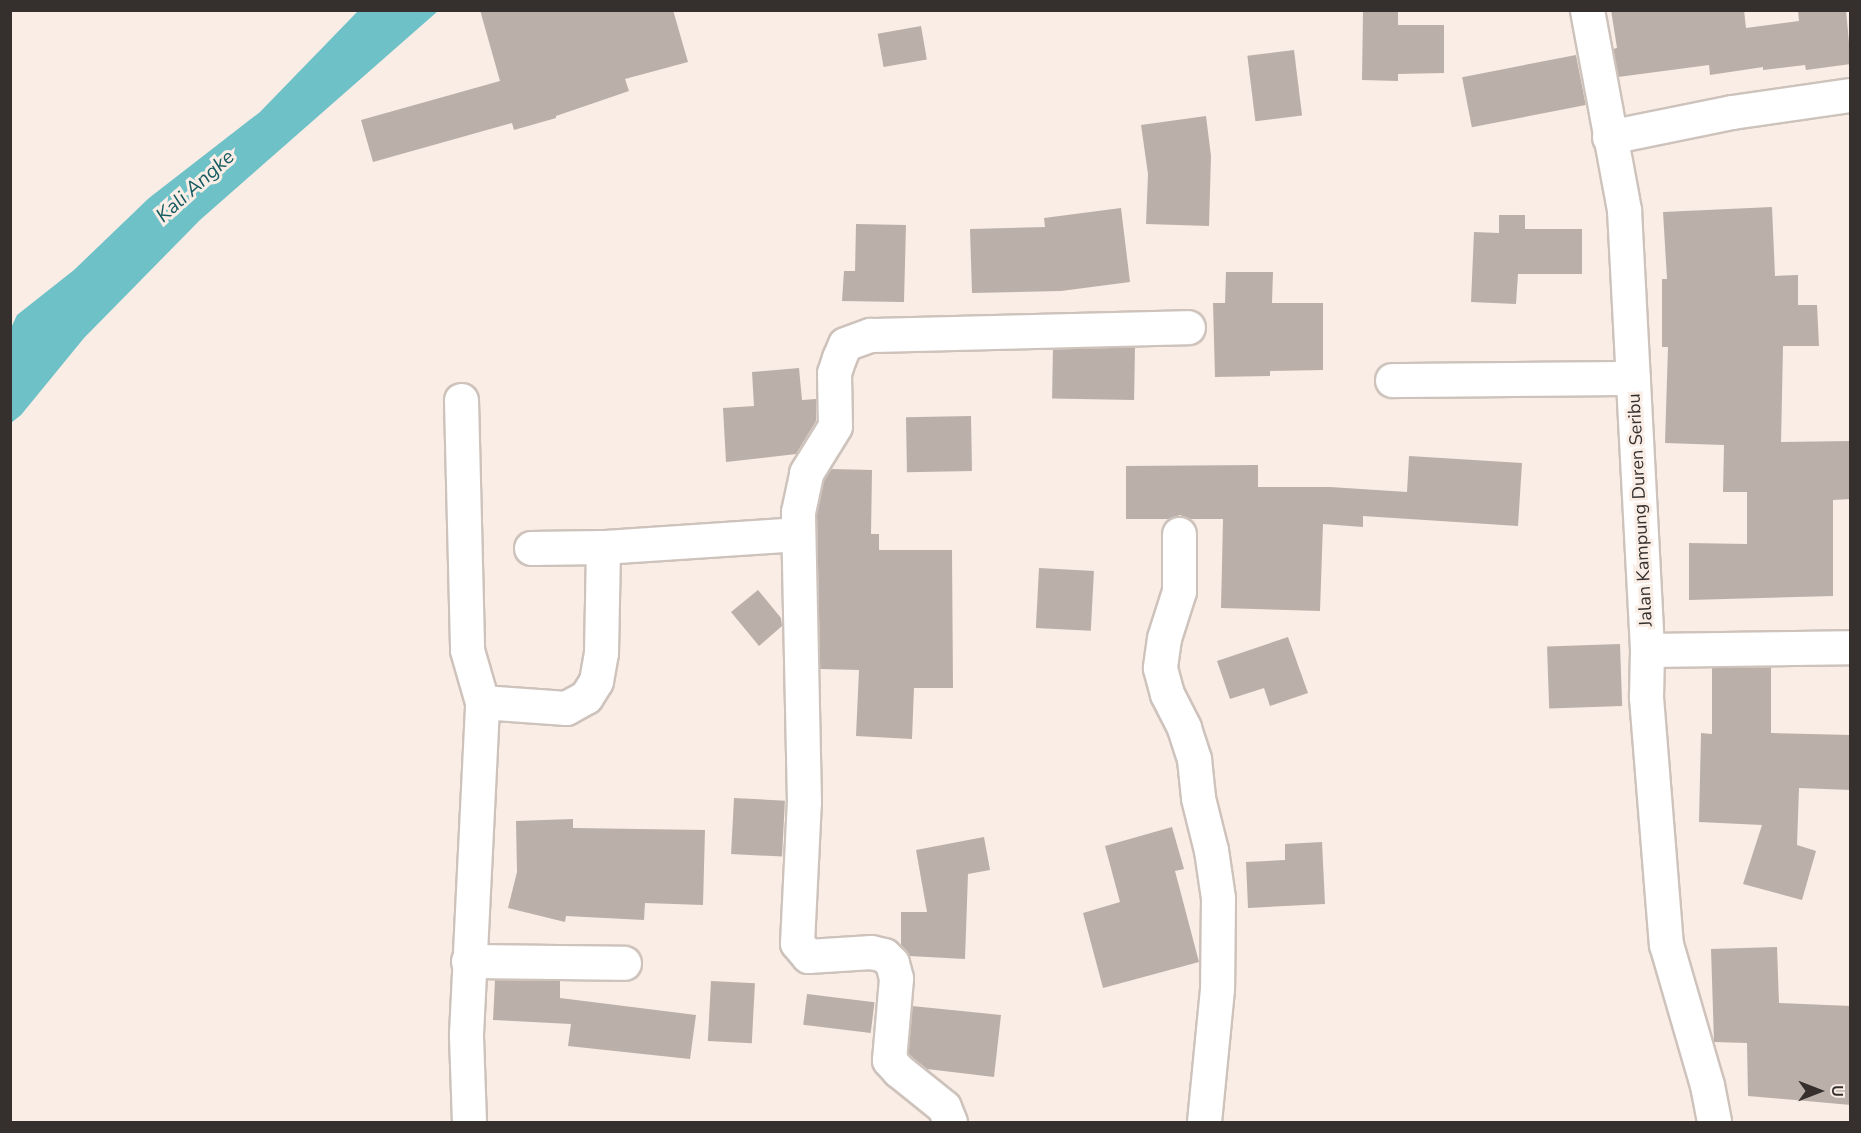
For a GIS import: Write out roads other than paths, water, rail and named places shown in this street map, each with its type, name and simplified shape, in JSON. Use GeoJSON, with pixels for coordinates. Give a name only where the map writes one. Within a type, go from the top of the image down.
{"type":"FeatureCollection","features":[{"type":"Feature","properties":{"kind":"street","name":"Jalan Kampung Duren Seribu"},"geometry":{"type":"LineString","coordinates":[[1587,10],[1624,210],[1647,650],[1646,697],[1666,944],[1707,1085],[1714,1122]]}},
{"type":"Feature","properties":{"kind":"street"},"geometry":{"type":"LineString","coordinates":[[1609,138],[1732,112],[1851,95]]}},
{"type":"Feature","properties":{"kind":"street"},"geometry":{"type":"LineString","coordinates":[[950,1122],[944,1107],[906,1077],[890,1060],[896,978],[892,963],[884,955],[871,952],[808,956],[797,943],[804,801],[798,512],[806,473],[835,426],[834,373],[845,344],[870,335],[1188,327]]}},
{"type":"Feature","properties":{"kind":"street"},"geometry":{"type":"LineString","coordinates":[[1392,380],[1633,378]]}},
{"type":"Feature","properties":{"kind":"street"},"geometry":{"type":"LineString","coordinates":[[461,400],[467,650],[482,702],[468,961],[466,1034],[469,1122]]}},
{"type":"Feature","properties":{"kind":"street"},"geometry":{"type":"LineString","coordinates":[[531,548],[603,547],[798,534]]}},
{"type":"Feature","properties":{"kind":"street"},"geometry":{"type":"LineString","coordinates":[[1179,534],[1179,591],[1164,638],[1160,668],[1167,694],[1184,728],[1194,759],[1198,798],[1218,898],[1217,989],[1204,1122]]}},
{"type":"Feature","properties":{"kind":"street"},"geometry":{"type":"LineString","coordinates":[[482,702],[566,708],[586,697],[596,681],[601,653],[603,547]]}},
{"type":"Feature","properties":{"kind":"street"},"geometry":{"type":"LineString","coordinates":[[1647,650],[1851,647]]}},
{"type":"Feature","properties":{"kind":"street"},"geometry":{"type":"LineString","coordinates":[[468,961],[624,963]]}},
{"type":"Feature","properties":{"kind":"water","name":"Kali Angke"},"geometry":{"type":"Polygon","coordinates":[[[358,11],[438,11],[200,220],[84,338],[21,415],[11,423],[11,328],[17,315],[74,270],[149,198],[260,112],[358,11]]]}}]}
